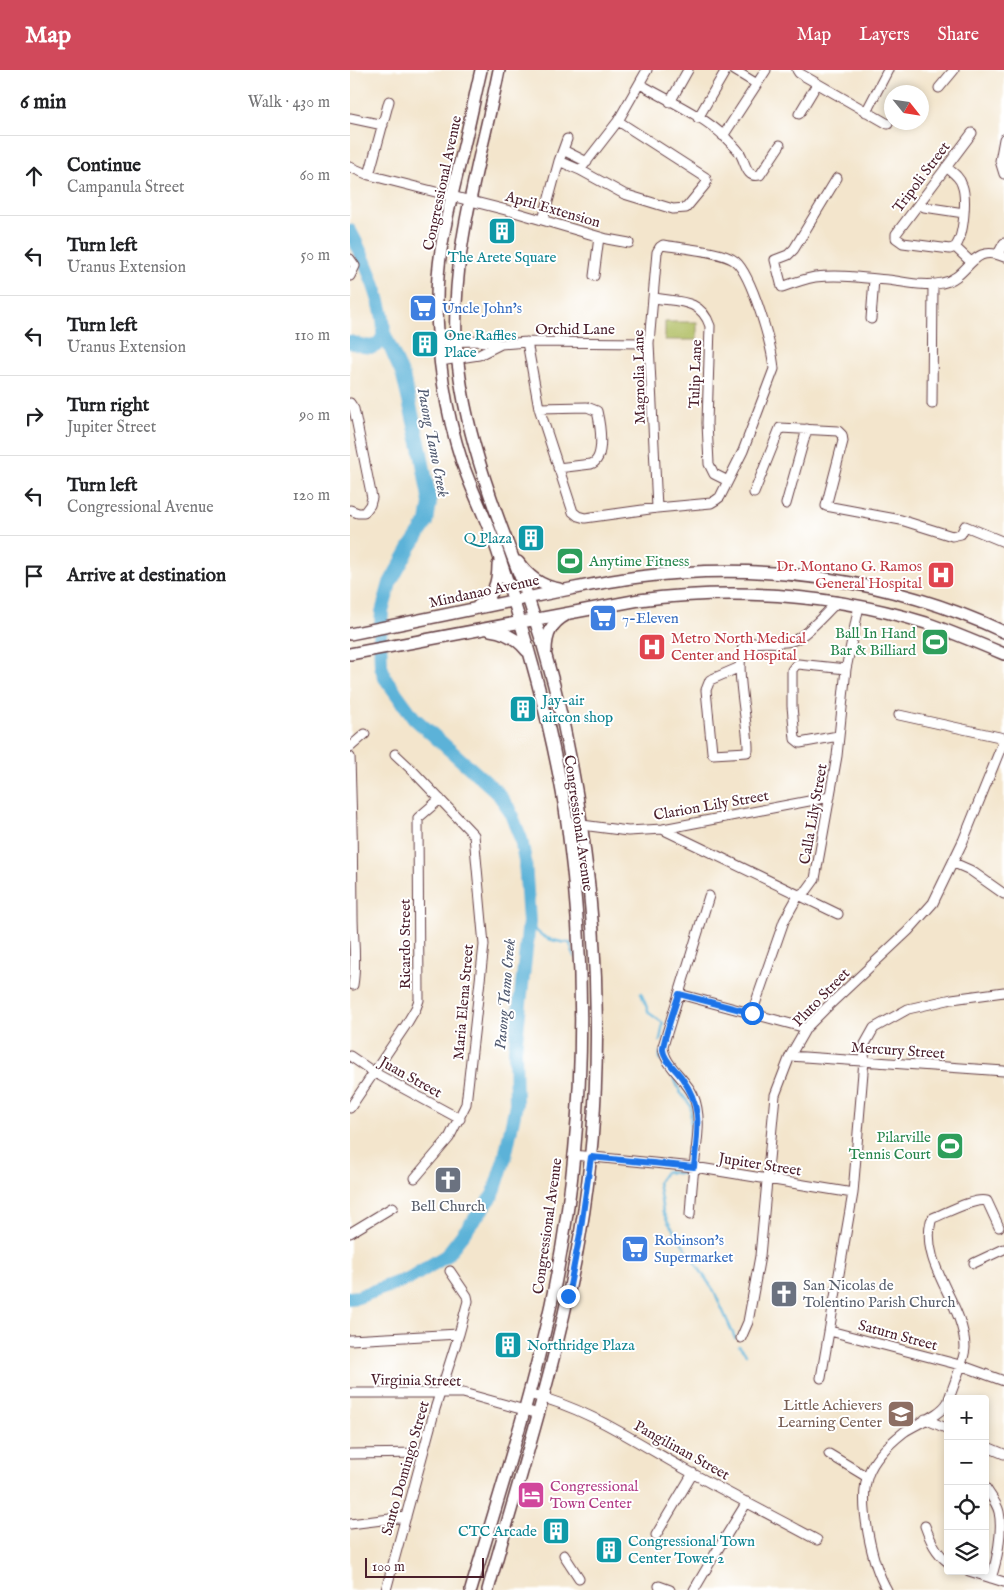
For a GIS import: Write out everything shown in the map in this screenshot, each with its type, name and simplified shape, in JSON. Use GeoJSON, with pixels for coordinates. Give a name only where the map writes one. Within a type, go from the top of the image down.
{"type":"FeatureCollection","features":[{"type":"Feature","properties":{"kind":"main road","name":"Congressional Avenue"},"geometry":{"type":"LineString","coordinates":[[471,1590],[525,1410],[551,1302],[566,1221],[580,1069],[578,925],[568,826],[551,737],[531,656],[498,553],[462,461],[448,411],[440,361],[438,282],[442,240],[481,70]]}},
{"type":"Feature","properties":{"kind":"main road","name":"Congressional Avenue"},"geometry":{"type":"LineString","coordinates":[[488,1590],[540,1414],[580,1234],[591,1157],[596,1069],[595,987],[591,912],[582,825],[568,745],[535,619],[475,451],[465,406],[456,342],[457,279],[462,240],[499,70]]}},
{"type":"Feature","properties":{"kind":"main road"},"geometry":{"type":"LineString","coordinates":[[510,550],[534,580],[546,586],[566,590]]}},
{"type":"Feature","properties":{"kind":"main road"},"geometry":{"type":"LineString","coordinates":[[476,608],[489,598],[496,586],[498,553]]}},
{"type":"Feature","properties":{"kind":"main road","name":"Mindanao Avenue"},"geometry":{"type":"LineString","coordinates":[[350,634],[528,597],[639,577],[733,571],[814,577],[894,592],[942,606],[1004,632]]}},
{"type":"Feature","properties":{"kind":"main road"},"geometry":{"type":"LineString","coordinates":[[888,613],[894,592]]}},
{"type":"Feature","properties":{"kind":"main road"},"geometry":{"type":"LineString","coordinates":[[350,654],[639,600],[696,594],[750,594],[790,596],[859,606],[960,635],[1004,654]]}},
{"type":"Feature","properties":{"kind":"main road"},"geometry":{"type":"LineString","coordinates":[[546,658],[546,639],[551,627],[560,618],[575,611]]}},
{"type":"Feature","properties":{"kind":"main road"},"geometry":{"type":"LineString","coordinates":[[480,630],[497,631],[509,635],[521,644],[531,656]]}},
{"type":"Feature","properties":{"kind":"street"},"geometry":{"type":"LineString","coordinates":[[580,170],[618,122],[647,70]]}},
{"type":"Feature","properties":{"kind":"street"},"geometry":{"type":"LineString","coordinates":[[670,102],[688,70]]}},
{"type":"Feature","properties":{"kind":"street"},"geometry":{"type":"LineString","coordinates":[[698,118],[726,70]]}},
{"type":"Feature","properties":{"kind":"street"},"geometry":{"type":"LineString","coordinates":[[734,70],[758,84]]}},
{"type":"Feature","properties":{"kind":"street"},"geometry":{"type":"LineString","coordinates":[[723,136],[766,70]]}},
{"type":"Feature","properties":{"kind":"street"},"geometry":{"type":"LineString","coordinates":[[797,70],[817,84],[884,122]]}},
{"type":"Feature","properties":{"kind":"street"},"geometry":{"type":"LineString","coordinates":[[866,112],[888,70]]}},
{"type":"Feature","properties":{"kind":"street"},"geometry":{"type":"LineString","coordinates":[[938,88],[954,70]]}},
{"type":"Feature","properties":{"kind":"street"},"geometry":{"type":"LineString","coordinates":[[640,84],[698,118],[723,136],[740,153],[747,171],[756,177],[764,172],[780,145]]}},
{"type":"Feature","properties":{"kind":"street"},"geometry":{"type":"LineString","coordinates":[[799,114],[817,84]]}},
{"type":"Feature","properties":{"kind":"street"},"geometry":{"type":"LineString","coordinates":[[369,175],[389,101]]}},
{"type":"Feature","properties":{"kind":"street"},"geometry":{"type":"LineString","coordinates":[[350,118],[383,125]]}},
{"type":"Feature","properties":{"kind":"street"},"geometry":{"type":"LineString","coordinates":[[559,162],[580,170],[624,194],[673,209],[686,208],[706,185],[705,177],[618,122]]}},
{"type":"Feature","properties":{"kind":"street","name":"Tripoli Street"},"geometry":{"type":"LineString","coordinates":[[955,247],[950,249],[909,244],[896,238],[896,234],[972,133]]}},
{"type":"Feature","properties":{"kind":"street"},"geometry":{"type":"LineString","coordinates":[[543,220],[567,139]]}},
{"type":"Feature","properties":{"kind":"street"},"geometry":{"type":"LineString","coordinates":[[1004,139],[1000,161],[1004,174]]}},
{"type":"Feature","properties":{"kind":"street"},"geometry":{"type":"LineString","coordinates":[[563,150],[587,162]]}},
{"type":"Feature","properties":{"kind":"street","name":"April Extension"},"geometry":{"type":"LineString","coordinates":[[350,167],[369,175],[543,220],[599,237],[630,243]]}},
{"type":"Feature","properties":{"kind":"street"},"geometry":{"type":"LineString","coordinates":[[946,168],[958,176],[962,183],[964,213],[960,238],[955,247],[971,262]]}},
{"type":"Feature","properties":{"kind":"street"},"geometry":{"type":"LineString","coordinates":[[837,178],[802,240],[788,255],[775,260],[782,286],[829,276],[933,284],[954,280],[977,256],[991,252],[1001,256],[1004,243]]}},
{"type":"Feature","properties":{"kind":"street"},"geometry":{"type":"LineString","coordinates":[[919,203],[924,207],[964,213]]}},
{"type":"Feature","properties":{"kind":"street"},"geometry":{"type":"LineString","coordinates":[[594,276],[599,237]]}},
{"type":"Feature","properties":{"kind":"street","name":"Magnolia Lane"},"geometry":{"type":"LineString","coordinates":[[658,508],[649,343],[657,252],[663,245],[724,256],[734,260],[741,267],[750,282],[773,355],[774,369],[743,451],[728,481]]}},
{"type":"Feature","properties":{"kind":"street"},"geometry":{"type":"LineString","coordinates":[[350,259],[355,266],[350,276]]}},
{"type":"Feature","properties":{"kind":"street"},"geometry":{"type":"LineString","coordinates":[[871,319],[874,279]]}},
{"type":"Feature","properties":{"kind":"street"},"geometry":{"type":"LineString","coordinates":[[932,404],[933,284]]}},
{"type":"Feature","properties":{"kind":"street","name":"Tulip Lane"},"geometry":{"type":"LineString","coordinates":[[654,298],[694,304],[707,317],[710,326],[707,423],[708,464],[714,474],[728,481]]}},
{"type":"Feature","properties":{"kind":"street","name":"Orchid Lane"},"geometry":{"type":"LineString","coordinates":[[439,342],[477,341],[502,344],[527,342],[649,343]]}},
{"type":"Feature","properties":{"kind":"street"},"geometry":{"type":"LineString","coordinates":[[527,342],[539,408],[558,468],[574,512],[578,516],[585,518],[711,503],[720,497],[728,481]]}},
{"type":"Feature","properties":{"kind":"street","name":"Orchid Lane"},"geometry":{"type":"LineString","coordinates":[[440,361],[479,355],[502,344]]}},
{"type":"Feature","properties":{"kind":"street"},"geometry":{"type":"LineString","coordinates":[[350,403],[354,409],[372,492],[370,505],[364,513],[358,514],[350,510]]}},
{"type":"Feature","properties":{"kind":"street"},"geometry":{"type":"LineString","coordinates":[[539,408],[587,407],[597,411],[600,451],[598,459],[590,464],[558,468]]}},
{"type":"Feature","properties":{"kind":"street"},"geometry":{"type":"LineString","coordinates":[[754,492],[780,428],[838,431],[842,435],[843,441],[826,506],[896,519],[952,536],[961,534],[966,526],[1004,542]]}},
{"type":"Feature","properties":{"kind":"street"},"geometry":{"type":"LineString","coordinates":[[786,504],[806,429]]}},
{"type":"Feature","properties":{"kind":"street"},"geometry":{"type":"LineString","coordinates":[[740,667],[710,680],[707,684],[706,690],[713,754],[748,750],[740,667],[744,645],[765,641],[790,642],[795,640],[817,623],[836,602]]}},
{"type":"Feature","properties":{"kind":"street","name":"Calla Lily Street"},"geometry":{"type":"LineString","coordinates":[[752,1013],[784,921],[798,896],[807,890],[815,879],[837,756],[846,669],[859,606]]}},
{"type":"Feature","properties":{"kind":"street"},"geometry":{"type":"LineString","coordinates":[[838,736],[800,743],[795,739],[792,706],[792,670],[798,664],[846,669]]}},
{"type":"Feature","properties":{"kind":"street"},"geometry":{"type":"LineString","coordinates":[[899,715],[1003,744]]}},
{"type":"Feature","properties":{"kind":"street"},"geometry":{"type":"LineString","coordinates":[[350,747],[365,734]]}},
{"type":"Feature","properties":{"kind":"street","name":"Pluto Street"},"geometry":{"type":"LineString","coordinates":[[741,1338],[748,1322],[757,1269],[768,1179],[775,1095],[790,1056],[806,1028],[923,916],[934,903],[954,862],[1003,744]]}},
{"type":"Feature","properties":{"kind":"street","name":"Maria Elena Street"},"geometry":{"type":"LineString","coordinates":[[395,754],[474,835],[484,945],[468,1096],[460,1120],[441,1149],[416,1178]]}},
{"type":"Feature","properties":{"kind":"street"},"geometry":{"type":"LineString","coordinates":[[350,758],[352,927],[356,967],[353,984]]}},
{"type":"Feature","properties":{"kind":"street","name":"Clarion Lily Street"},"geometry":{"type":"LineString","coordinates":[[568,826],[582,825],[628,831],[664,830],[830,797]]}},
{"type":"Feature","properties":{"kind":"street","name":"Ricardo Street"},"geometry":{"type":"LineString","coordinates":[[350,1108],[406,1025],[419,1000],[418,818],[440,799]]}},
{"type":"Feature","properties":{"kind":"street"},"geometry":{"type":"LineString","coordinates":[[664,830],[838,914]]}},
{"type":"Feature","properties":{"kind":"street"},"geometry":{"type":"LineString","coordinates":[[954,862],[970,870],[1004,894]]}},
{"type":"Feature","properties":{"kind":"street"},"geometry":{"type":"LineString","coordinates":[[690,1214],[698,1130],[697,1112],[693,1096],[680,1074],[667,1060],[662,1050],[709,896]]}},
{"type":"Feature","properties":{"kind":"street"},"geometry":{"type":"LineString","coordinates":[[821,1378],[853,1193],[865,1044],[868,1036],[874,1028],[908,1010],[952,999],[1004,992]]}},
{"type":"Feature","properties":{"kind":"street"},"geometry":{"type":"LineString","coordinates":[[679,994],[806,1028]]}},
{"type":"Feature","properties":{"kind":"street","name":"Juan Street"},"geometry":{"type":"LineString","coordinates":[[350,1056],[375,1073],[460,1120]]}},
{"type":"Feature","properties":{"kind":"street","name":"Mercury Street"},"geometry":{"type":"LineString","coordinates":[[790,1056],[864,1060],[1004,1072]]}},
{"type":"Feature","properties":{"kind":"street","name":"Jupiter Street"},"geometry":{"type":"LineString","coordinates":[[573,1155],[694,1167],[853,1193]]}},
{"type":"Feature","properties":{"kind":"street"},"geometry":{"type":"LineString","coordinates":[[950,1395],[965,1349],[960,1324],[940,1278],[931,1250],[931,1221],[933,1218],[984,1200],[987,1201],[999,1227]]}},
{"type":"Feature","properties":{"kind":"street"},"geometry":{"type":"LineString","coordinates":[[350,1233],[393,1206]]}},
{"type":"Feature","properties":{"kind":"street"},"geometry":{"type":"LineString","coordinates":[[974,1263],[1004,1249]]}},
{"type":"Feature","properties":{"kind":"street","name":"Santo Domingo Street"},"geometry":{"type":"LineString","coordinates":[[386,1590],[423,1453],[468,1301],[467,1296],[450,1271]]}},
{"type":"Feature","properties":{"kind":"street","name":"Saturn Street"},"geometry":{"type":"LineString","coordinates":[[830,1331],[960,1365],[1004,1381]]}},
{"type":"Feature","properties":{"kind":"street"},"geometry":{"type":"LineString","coordinates":[[350,1340],[459,1334]]}},
{"type":"Feature","properties":{"kind":"street","name":"Virginia Street"},"geometry":{"type":"LineString","coordinates":[[350,1393],[463,1393],[540,1414]]}},
{"type":"Feature","properties":{"kind":"street","name":"Pangilinan Street"},"geometry":{"type":"LineString","coordinates":[[529,1394],[544,1397],[598,1419],[817,1540]]}},
{"type":"Feature","properties":{"kind":"street"},"geometry":{"type":"LineString","coordinates":[[887,1590],[877,1568],[870,1541],[865,1498],[867,1476],[873,1464],[898,1436],[941,1411],[944,1406]]}},
{"type":"Feature","properties":{"kind":"street"},"geometry":{"type":"LineString","coordinates":[[925,1419],[944,1427]]}},
{"type":"Feature","properties":{"kind":"street"},"geometry":{"type":"LineString","coordinates":[[989,1448],[1004,1454]]}},
{"type":"Feature","properties":{"kind":"street"},"geometry":{"type":"LineString","coordinates":[[350,1454],[423,1453]]}},
{"type":"Feature","properties":{"kind":"street"},"geometry":{"type":"LineString","coordinates":[[829,1454],[867,1476]]}},
{"type":"Feature","properties":{"kind":"street"},"geometry":{"type":"LineString","coordinates":[[656,1535],[693,1473]]}},
{"type":"Feature","properties":{"kind":"street"},"geometry":{"type":"LineString","coordinates":[[989,1493],[996,1504],[999,1514],[998,1548],[991,1578]]}},
{"type":"Feature","properties":{"kind":"street"},"geometry":{"type":"LineString","coordinates":[[694,1590],[747,1502]]}},
{"type":"Feature","properties":{"kind":"street"},"geometry":{"type":"LineString","coordinates":[[350,1524],[406,1517]]}},
{"type":"Feature","properties":{"kind":"street"},"geometry":{"type":"LineString","coordinates":[[925,1526],[931,1542],[944,1558]]}},
{"type":"Feature","properties":{"kind":"street"},"geometry":{"type":"LineString","coordinates":[[564,1555],[579,1578]]}},
{"type":"Feature","properties":{"kind":"street"},"geometry":{"type":"LineString","coordinates":[[982,1575],[1004,1582]]}},
{"type":"Feature","properties":{"kind":"street"},"geometry":{"type":"LineString","coordinates":[[659,1586],[670,1590]]}},
{"type":"Feature","properties":{"kind":"green space"},"geometry":{"type":"Polygon","coordinates":[[[665,322],[697,322],[697,340],[665,340],[665,322]]]}},
{"type":"Feature","properties":{"kind":"waterway"},"geometry":{"type":"LineString","coordinates":[[350,231],[374,284],[384,329],[382,339],[373,347],[350,342]]}},
{"type":"Feature","properties":{"kind":"waterway","name":"Pasong Tamo Creek"},"geometry":{"type":"LineString","coordinates":[[350,1298],[358,1297],[410,1278],[446,1256],[493,1195],[505,1157],[516,1104],[515,1049],[529,922],[525,861],[521,839],[509,809],[497,792],[414,718],[385,678],[381,666],[380,637],[382,612],[390,583],[410,547],[427,522],[430,503],[420,447],[403,376],[383,331]]}},
{"type":"Feature","properties":{"kind":"waterway"},"geometry":{"type":"LineString","coordinates":[[529,922],[537,932],[546,938],[570,943],[574,957]]}},
{"type":"Feature","properties":{"kind":"waterway"},"geometry":{"type":"LineString","coordinates":[[641,993],[649,1013],[663,1023],[660,1041]]}},
{"type":"Feature","properties":{"kind":"waterway"},"geometry":{"type":"LineString","coordinates":[[660,1052],[660,1058],[675,1080],[680,1092],[691,1106],[687,1163]]}},
{"type":"Feature","properties":{"kind":"waterway"},"geometry":{"type":"LineString","coordinates":[[686,1174],[665,1172],[658,1182],[663,1212],[714,1291],[735,1338]]}},
{"type":"Feature","properties":{"kind":"waterway"},"geometry":{"type":"LineString","coordinates":[[739,1346],[746,1354]]}},
{"type":"Feature","properties":{"kind":"place","name":"The Arete Square"},"geometry":{"type":"Point","coordinates":[502,231]}},
{"type":"Feature","properties":{"kind":"place","name":"Uncle John's"},"geometry":{"type":"Point","coordinates":[423,308]}},
{"type":"Feature","properties":{"kind":"place","name":"One Raffles Place"},"geometry":{"type":"Point","coordinates":[425,344]}},
{"type":"Feature","properties":{"kind":"place","name":"Q Plaza"},"geometry":{"type":"Point","coordinates":[531,538]}},
{"type":"Feature","properties":{"kind":"place","name":"Anytime Fitness"},"geometry":{"type":"Point","coordinates":[570,561]}},
{"type":"Feature","properties":{"kind":"place","name":"Dr. Montano G. Ramos General Hospital"},"geometry":{"type":"Point","coordinates":[941,575]}},
{"type":"Feature","properties":{"kind":"place","name":"7-Eleven"},"geometry":{"type":"Point","coordinates":[603,618]}},
{"type":"Feature","properties":{"kind":"place","name":"Ball In Hand Bar & Billiard"},"geometry":{"type":"Point","coordinates":[935,642]}},
{"type":"Feature","properties":{"kind":"place","name":"Metro North Medical Center and Hospital"},"geometry":{"type":"Point","coordinates":[652,647]}},
{"type":"Feature","properties":{"kind":"place","name":"Jay-air aircon shop"},"geometry":{"type":"Point","coordinates":[523,709]}},
{"type":"Feature","properties":{"kind":"place","name":"Pilarville Tennis Court"},"geometry":{"type":"Point","coordinates":[950,1146]}},
{"type":"Feature","properties":{"kind":"place","name":"Bell Church"},"geometry":{"type":"Point","coordinates":[448,1180]}},
{"type":"Feature","properties":{"kind":"place","name":"Robinson's Supermarket"},"geometry":{"type":"Point","coordinates":[635,1249]}},
{"type":"Feature","properties":{"kind":"place","name":"San Nicolas de Tolentino Parish Church"},"geometry":{"type":"Point","coordinates":[784,1294]}},
{"type":"Feature","properties":{"kind":"place","name":"Northridge Plaza"},"geometry":{"type":"Point","coordinates":[508,1345]}},
{"type":"Feature","properties":{"kind":"place","name":"Little Achievers Learning Center"},"geometry":{"type":"Point","coordinates":[901,1414]}},
{"type":"Feature","properties":{"kind":"place","name":"Congressional Town Center"},"geometry":{"type":"Point","coordinates":[531,1495]}},
{"type":"Feature","properties":{"kind":"place","name":"CTC Arcade"},"geometry":{"type":"Point","coordinates":[556,1531]}},
{"type":"Feature","properties":{"kind":"place","name":"Congressional Town Center Tower 2"},"geometry":{"type":"Point","coordinates":[609,1550]}},
{"type":"Feature","properties":{"kind":"route"},"geometry":{"type":"LineString","coordinates":[[568,1296],[580,1234],[591,1157],[694,1167],[698,1130],[697,1112],[693,1096],[680,1074],[667,1060],[662,1050],[679,994],[752,1013]]}}]}
